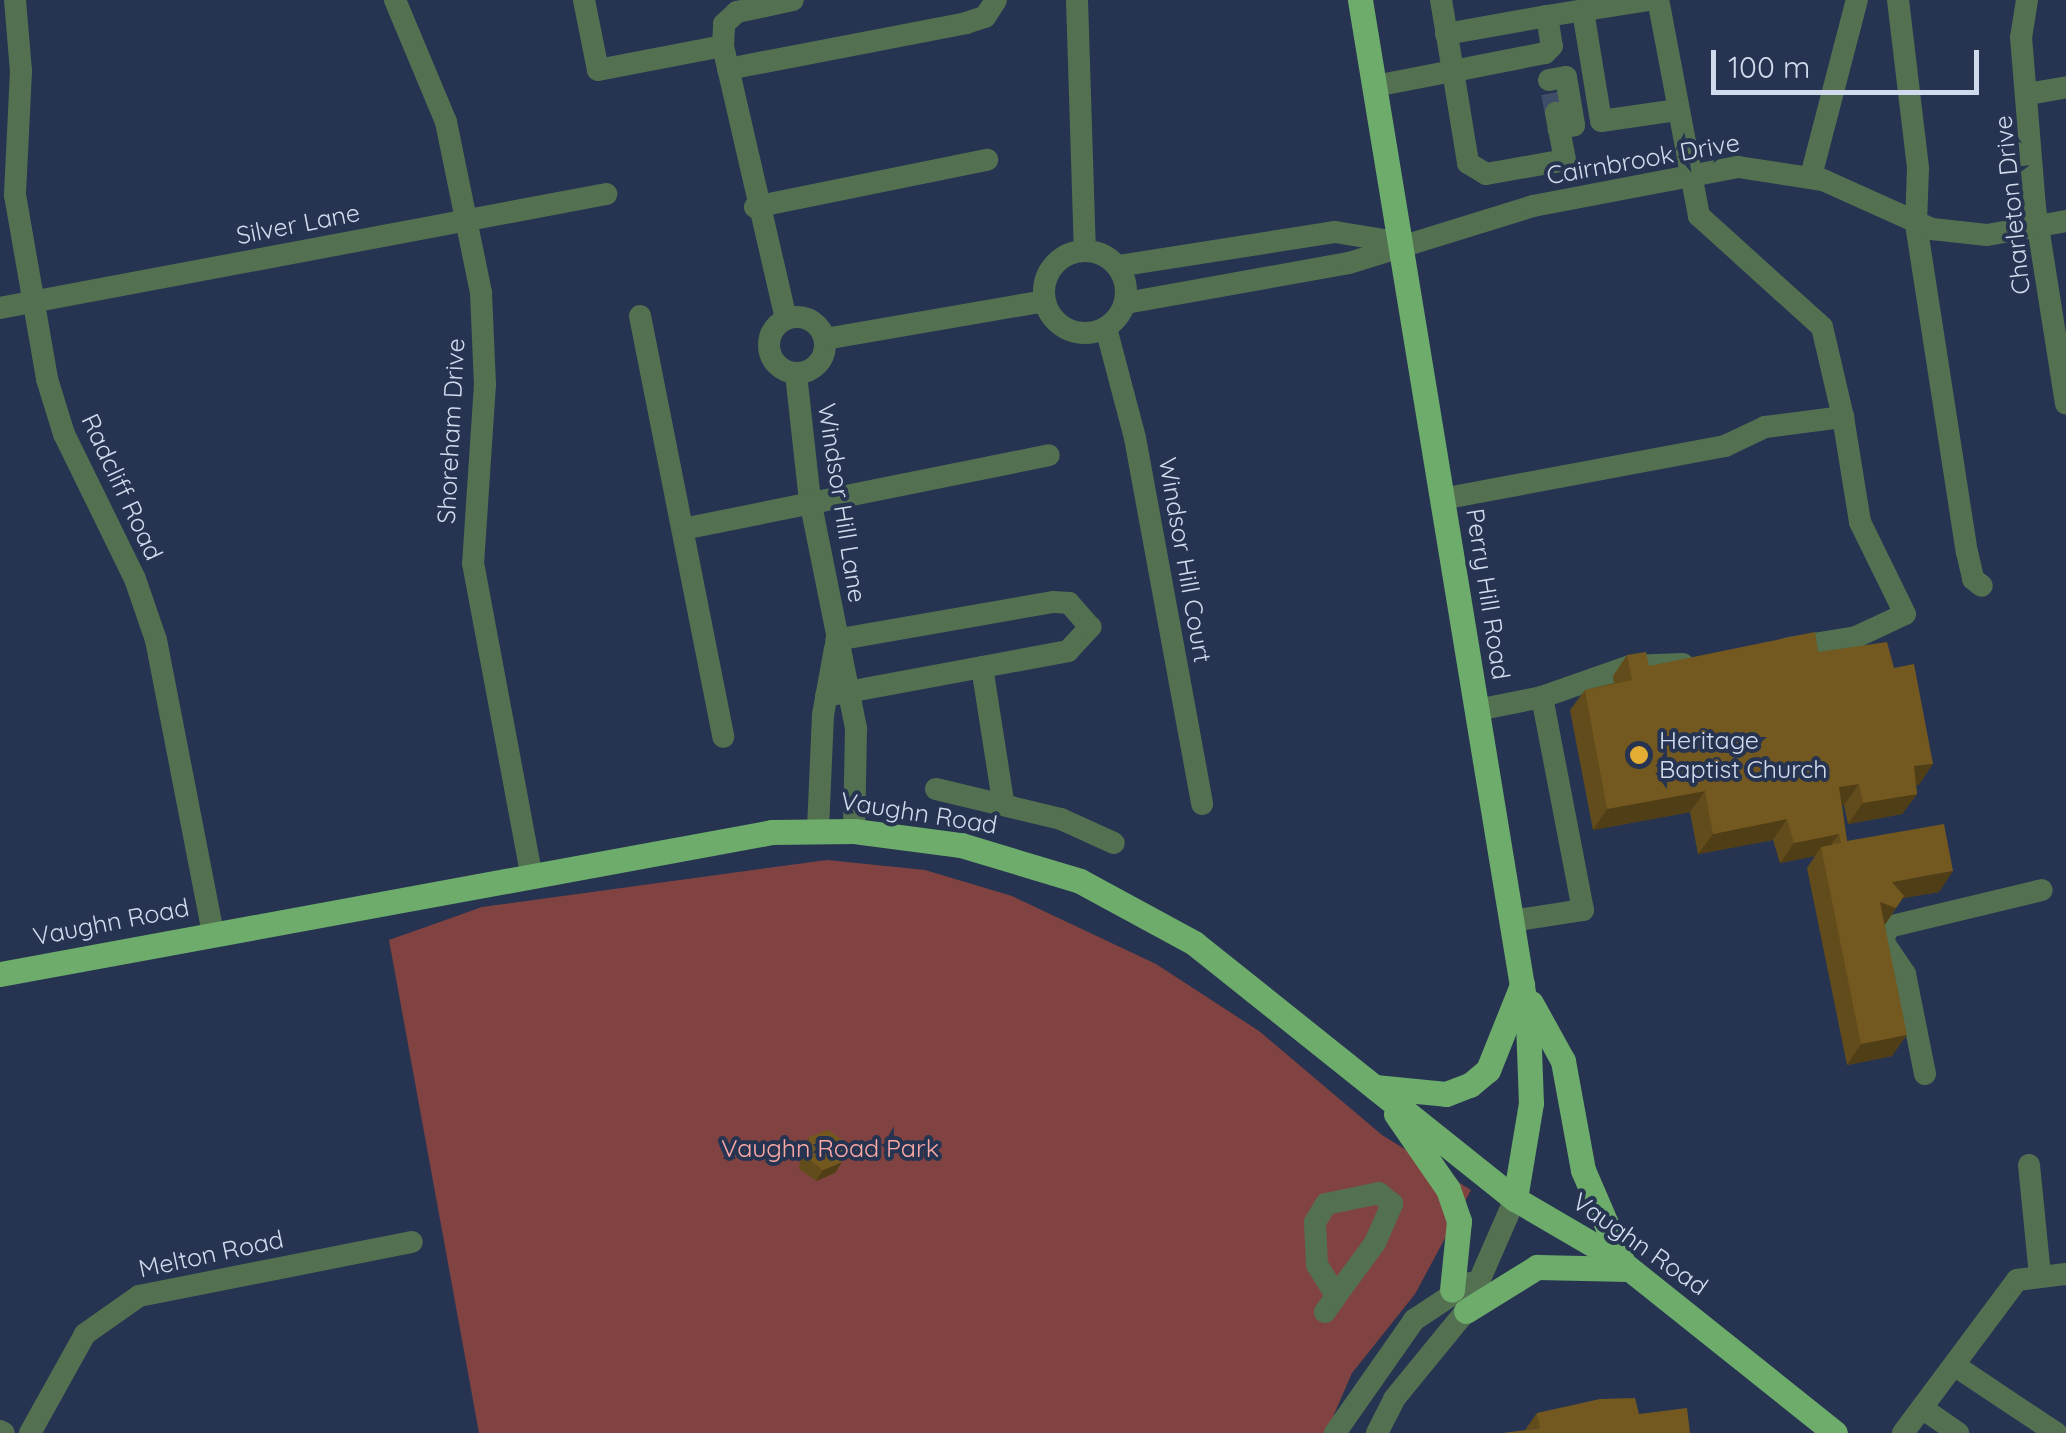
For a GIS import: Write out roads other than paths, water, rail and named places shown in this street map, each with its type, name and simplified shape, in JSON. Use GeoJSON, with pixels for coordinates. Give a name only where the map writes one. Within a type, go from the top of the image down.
{"type":"FeatureCollection","features":[{"type":"Feature","properties":{"kind":"main road","name":"Perry Hill Road"},"geometry":{"type":"LineString","coordinates":[[1360,0],[1522,985],[1531,1102],[1514,1199]]}},
{"type":"Feature","properties":{"kind":"main road","name":"Vaughn Road"},"geometry":{"type":"LineString","coordinates":[[0,974],[694,842],[818,828],[854,830],[1017,859],[1119,899],[1194,943],[1514,1199],[1573,1228],[1627,1267],[1835,1433]]}},
{"type":"Feature","properties":{"kind":"main road"},"geometry":{"type":"LineString","coordinates":[[1377,1088],[1446,1094],[1470,1086],[1488,1070],[1522,985]]}},
{"type":"Feature","properties":{"kind":"main road"},"geometry":{"type":"LineString","coordinates":[[1377,1088],[1448,1189],[1460,1221],[1464,1294],[1537,1267],[1627,1267],[1583,1170],[1562,1061],[1522,985]]}},
{"type":"Feature","properties":{"kind":"street","name":"Radcliff Road"},"geometry":{"type":"LineString","coordinates":[[15,0],[22,71],[15,196],[33,302],[64,434],[135,579],[156,640],[213,934]]}},
{"type":"Feature","properties":{"kind":"street","name":"Shoreham Drive"},"geometry":{"type":"LineString","coordinates":[[395,0],[446,122],[467,220],[485,337],[473,563],[530,874]]}},
{"type":"Feature","properties":{"kind":"street"},"geometry":{"type":"LineString","coordinates":[[584,0],[598,70],[725,58],[966,23],[985,17],[996,0]]}},
{"type":"Feature","properties":{"kind":"street"},"geometry":{"type":"LineString","coordinates":[[1077,0],[1085,251]]}},
{"type":"Feature","properties":{"kind":"street"},"geometry":{"type":"LineString","coordinates":[[1440,0],[1468,163],[1486,174],[1565,160],[1545,53]]}},
{"type":"Feature","properties":{"kind":"street"},"geometry":{"type":"LineString","coordinates":[[1446,34],[1648,0]]}},
{"type":"Feature","properties":{"kind":"street"},"geometry":{"type":"LineString","coordinates":[[1658,0],[1687,176],[1699,216],[1822,327],[1843,417],[1860,522],[1905,614],[1856,637],[1756,654]]}},
{"type":"Feature","properties":{"kind":"street"},"geometry":{"type":"LineString","coordinates":[[1811,176],[1857,0]]}},
{"type":"Feature","properties":{"kind":"street"},"geometry":{"type":"LineString","coordinates":[[1898,0],[1918,168],[1916,224],[1967,552],[1973,580],[1982,586]]}},
{"type":"Feature","properties":{"kind":"street","name":"Charleton Drive"},"geometry":{"type":"LineString","coordinates":[[2027,0],[2021,38],[2038,227],[2066,404]]}},
{"type":"Feature","properties":{"kind":"street"},"geometry":{"type":"LineString","coordinates":[[725,58],[724,24],[738,12],[778,2]]}},
{"type":"Feature","properties":{"kind":"street"},"geometry":{"type":"LineString","coordinates":[[1583,11],[1601,121],[1676,110]]}},
{"type":"Feature","properties":{"kind":"street"},"geometry":{"type":"LineString","coordinates":[[1375,86],[1545,53],[1552,46],[1547,16]]}},
{"type":"Feature","properties":{"kind":"street","name":"Windsor Hill Lane"},"geometry":{"type":"LineString","coordinates":[[725,58],[755,206],[786,319],[772,332],[770,353],[781,369],[796,374],[822,360],[825,339]]}},
{"type":"Feature","properties":{"kind":"street"},"geometry":{"type":"LineString","coordinates":[[2028,94],[2066,87]]}},
{"type":"Feature","properties":{"kind":"street"},"geometry":{"type":"LineString","coordinates":[[755,206],[987,160]]}},
{"type":"Feature","properties":{"kind":"street","name":"Cairnbrook Drive"},"geometry":{"type":"LineString","coordinates":[[1126,303],[1348,264],[1400,242],[1533,206],[1738,167],[1811,176],[1916,224],[1987,235],[2066,221]]}},
{"type":"Feature","properties":{"kind":"street","name":"Silver Lane"},"geometry":{"type":"LineString","coordinates":[[0,308],[606,194]]}},
{"type":"Feature","properties":{"kind":"street"},"geometry":{"type":"LineString","coordinates":[[1085,251],[1118,266],[1335,232],[1400,242]]}},
{"type":"Feature","properties":{"kind":"street"},"geometry":{"type":"LineString","coordinates":[[1234,250],[1239,284]]}},
{"type":"Feature","properties":{"kind":"street"},"geometry":{"type":"LineString","coordinates":[[1044,301],[1051,268],[1085,251]]}},
{"type":"Feature","properties":{"kind":"street"},"geometry":{"type":"LineString","coordinates":[[1044,301],[1073,332],[1106,328],[1126,303],[1118,266]]}},
{"type":"Feature","properties":{"kind":"street"},"geometry":{"type":"LineString","coordinates":[[786,319],[806,318],[825,339],[1044,301]]}},
{"type":"Feature","properties":{"kind":"street"},"geometry":{"type":"LineString","coordinates":[[640,316],[723,737]]}},
{"type":"Feature","properties":{"kind":"street","name":"Windsor Hill Court"},"geometry":{"type":"LineString","coordinates":[[1106,328],[1135,438],[1202,804]]}},
{"type":"Feature","properties":{"kind":"street","name":"Windsor Hill Lane"},"geometry":{"type":"LineString","coordinates":[[796,374],[810,500],[850,693],[854,830]]}},
{"type":"Feature","properties":{"kind":"street"},"geometry":{"type":"LineString","coordinates":[[1442,499],[1725,446],[1764,427],[1843,417]]}},
{"type":"Feature","properties":{"kind":"street"},"geometry":{"type":"LineString","coordinates":[[683,529],[810,500],[881,494],[1049,455]]}},
{"type":"Feature","properties":{"kind":"street"},"geometry":{"type":"LineString","coordinates":[[826,696],[1068,651],[1085,640],[1084,614],[1054,602],[836,640]]}},
{"type":"Feature","properties":{"kind":"street","name":"Windsor Hill Lane"},"geometry":{"type":"LineString","coordinates":[[818,828],[826,696],[836,640]]}},
{"type":"Feature","properties":{"kind":"street"},"geometry":{"type":"LineString","coordinates":[[1477,710],[1542,697],[1630,666],[1701,662]]}},
{"type":"Feature","properties":{"kind":"street"},"geometry":{"type":"LineString","coordinates":[[982,668],[1002,801]]}},
{"type":"Feature","properties":{"kind":"street"},"geometry":{"type":"LineString","coordinates":[[1511,921],[1584,910],[1542,697]]}},
{"type":"Feature","properties":{"kind":"street"},"geometry":{"type":"LineString","coordinates":[[936,788],[1002,801],[1114,843]]}},
{"type":"Feature","properties":{"kind":"street"},"geometry":{"type":"LineString","coordinates":[[1925,1074],[1905,974],[1882,941],[1900,919],[2042,890]]}},
{"type":"Feature","properties":{"kind":"street"},"geometry":{"type":"LineString","coordinates":[[2029,1165],[2040,1275]]}},
{"type":"Feature","properties":{"kind":"street"},"geometry":{"type":"LineString","coordinates":[[1377,1433],[1394,1400],[1464,1294],[1514,1199]]}},
{"type":"Feature","properties":{"kind":"street","name":"Melton Road"},"geometry":{"type":"LineString","coordinates":[[30,1433],[86,1334],[139,1296],[412,1242]]}},
{"type":"Feature","properties":{"kind":"street"},"geometry":{"type":"LineString","coordinates":[[1903,1433],[2017,1280],[2066,1274]]}},
{"type":"Feature","properties":{"kind":"street"},"geometry":{"type":"LineString","coordinates":[[1335,1433],[1364,1384],[1414,1320],[1464,1294]]}},
{"type":"Feature","properties":{"kind":"street"},"geometry":{"type":"LineString","coordinates":[[1954,1365],[2056,1433]]}},
{"type":"Feature","properties":{"kind":"street"},"geometry":{"type":"LineString","coordinates":[[1364,1384],[1394,1400]]}},
{"type":"Feature","properties":{"kind":"street"},"geometry":{"type":"LineString","coordinates":[[1922,1408],[1958,1433]]}},
{"type":"Feature","properties":{"kind":"tunnel"},"geometry":{"type":"LineString","coordinates":[[1552,93],[1556,113]]}},
{"type":"Feature","properties":{"kind":"place","name":"Heritage Baptist Church"},"geometry":{"type":"Point","coordinates":[1639,755]}},
{"type":"Feature","properties":{"kind":"park label","name":"Vaughn Road Park"},"geometry":{"type":"Point","coordinates":[830,1148]}}]}
